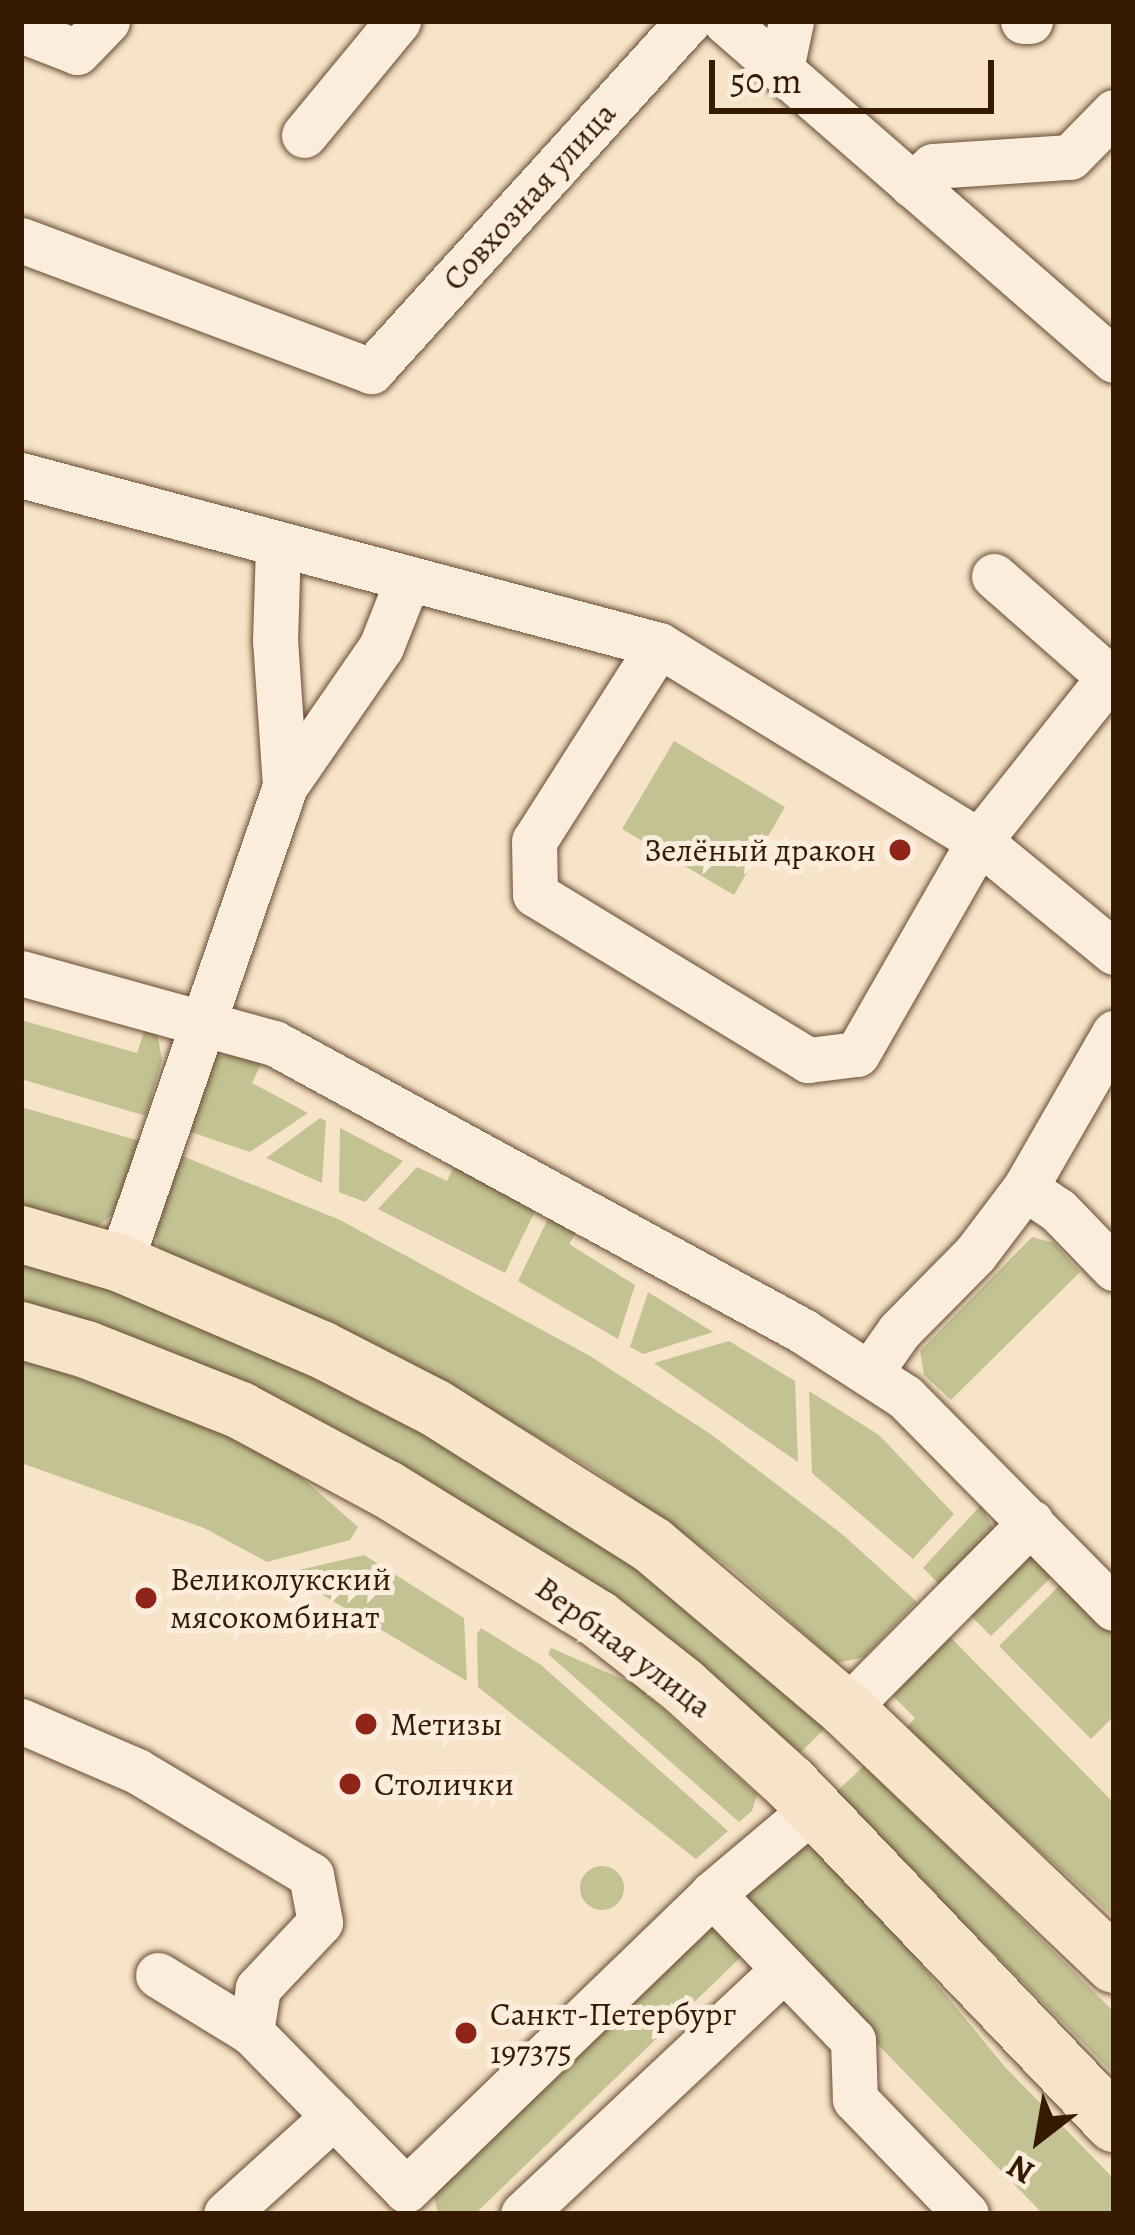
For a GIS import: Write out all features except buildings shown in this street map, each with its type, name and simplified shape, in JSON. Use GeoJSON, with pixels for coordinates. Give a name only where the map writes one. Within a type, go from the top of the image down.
{"type":"FeatureCollection","features":[{"type":"Feature","properties":{"kind":"main road"},"geometry":{"type":"LineString","coordinates":[[21,1234],[121,1263],[321,1349],[532,1466],[652,1545],[742,1616],[846,1709],[1114,1964]]}},
{"type":"Feature","properties":{"kind":"main road","name":"Вербная улица"},"geometry":{"type":"LineString","coordinates":[[21,1330],[240,1410],[483,1546],[597,1618],[682,1685],[814,1808],[1114,2123]]}},
{"type":"Feature","properties":{"kind":"street"},"geometry":{"type":"LineString","coordinates":[[21,30],[77,52],[107,21]]}},
{"type":"Feature","properties":{"kind":"street"},"geometry":{"type":"LineString","coordinates":[[304,135],[398,21]]}},
{"type":"Feature","properties":{"kind":"street","name":"Совхозная улица"},"geometry":{"type":"LineString","coordinates":[[21,240],[370,371],[688,21]]}},
{"type":"Feature","properties":{"kind":"street"},"geometry":{"type":"LineString","coordinates":[[725,21],[1114,360]]}},
{"type":"Feature","properties":{"kind":"street"},"geometry":{"type":"LineString","coordinates":[[781,69],[791,21]]}},
{"type":"Feature","properties":{"kind":"street"},"geometry":{"type":"LineString","coordinates":[[912,184],[933,166],[1070,157],[1114,112]]}},
{"type":"Feature","properties":{"kind":"street"},"geometry":{"type":"LineString","coordinates":[[21,475],[659,645],[979,842],[1114,952]]}},
{"type":"Feature","properties":{"kind":"street"},"geometry":{"type":"LineString","coordinates":[[278,545],[274,621],[285,786]]}},
{"type":"Feature","properties":{"kind":"street"},"geometry":{"type":"LineString","coordinates":[[659,645],[534,841],[535,894],[808,1060],[857,1054],[979,842],[1112,674],[994,576]]}},
{"type":"Feature","properties":{"kind":"street"},"geometry":{"type":"LineString","coordinates":[[121,1263],[285,786],[381,647],[407,581]]}},
{"type":"Feature","properties":{"kind":"street"},"geometry":{"type":"LineString","coordinates":[[21,973],[274,1043],[871,1371],[905,1396],[1114,1608]]}},
{"type":"Feature","properties":{"kind":"street"},"geometry":{"type":"LineString","coordinates":[[871,1371],[899,1330],[975,1254],[1024,1189],[1114,1033]]}},
{"type":"Feature","properties":{"kind":"street"},"geometry":{"type":"LineString","coordinates":[[1024,1189],[1058,1210],[1114,1268]]}},
{"type":"Feature","properties":{"kind":"street"},"geometry":{"type":"LineString","coordinates":[[846,1709],[1031,1522]]}},
{"type":"Feature","properties":{"kind":"street"},"geometry":{"type":"LineString","coordinates":[[21,1721],[137,1771],[311,1875],[320,1922],[258,1988],[251,2032]]}},
{"type":"Feature","properties":{"kind":"street"},"geometry":{"type":"LineString","coordinates":[[158,1975],[251,2032],[418,2202],[712,1894],[814,1808]]}},
{"type":"Feature","properties":{"kind":"street"},"geometry":{"type":"LineString","coordinates":[[712,1894],[854,2040],[855,2099],[965,2214]]}},
{"type":"Feature","properties":{"kind":"street"},"geometry":{"type":"LineString","coordinates":[[523,2214],[784,1969]]}},
{"type":"Feature","properties":{"kind":"street"},"geometry":{"type":"LineString","coordinates":[[226,2214],[334,2116]]}},
{"type":"Feature","properties":{"kind":"green space"},"geometry":{"type":"Polygon","coordinates":[[[674,741],[785,807],[734,895],[622,829],[674,741]]]}},
{"type":"Feature","properties":{"kind":"green space"},"geometry":{"type":"Polygon","coordinates":[[[21,1020],[137,1053],[146,1025],[157,1032],[162,1060],[146,1116],[21,1079],[21,1020]]]}},
{"type":"Feature","properties":{"kind":"green space"},"geometry":{"type":"Polygon","coordinates":[[[238,1052],[263,1060],[252,1083],[308,1113],[250,1152],[179,1128],[200,1070],[217,1057],[238,1052]]]}},
{"type":"Feature","properties":{"kind":"green space"},"geometry":{"type":"Polygon","coordinates":[[[21,1107],[140,1141],[118,1210],[96,1228],[21,1206],[21,1107]]]}},
{"type":"Feature","properties":{"kind":"green space"},"geometry":{"type":"Polygon","coordinates":[[[320,1118],[326,1121],[322,1183],[266,1158],[320,1118]]]}},
{"type":"Feature","properties":{"kind":"green space"},"geometry":{"type":"Polygon","coordinates":[[[340,1128],[403,1161],[365,1202],[339,1192],[340,1128]]]}},
{"type":"Feature","properties":{"kind":"green space"},"geometry":{"type":"Polygon","coordinates":[[[175,1153],[340,1220],[590,1356],[709,1433],[842,1534],[917,1602],[864,1657],[837,1663],[733,1570],[592,1469],[437,1379],[271,1295],[159,1249],[152,1222],[175,1153]]]}},
{"type":"Feature","properties":{"kind":"green space"},"geometry":{"type":"Polygon","coordinates":[[[459,1157],[542,1197],[505,1273],[378,1209],[417,1167],[447,1181],[459,1157]]]}},
{"type":"Feature","properties":{"kind":"green space"},"geometry":{"type":"Polygon","coordinates":[[[555,1204],[584,1221],[569,1244],[635,1285],[618,1339],[518,1281],[555,1204]]]}},
{"type":"Feature","properties":{"kind":"green space"},"geometry":{"type":"Polygon","coordinates":[[[1032,1237],[1054,1243],[1080,1272],[951,1400],[924,1375],[920,1351],[1032,1237]]]}},
{"type":"Feature","properties":{"kind":"green space"},"geometry":{"type":"Polygon","coordinates":[[[21,1262],[114,1289],[205,1324],[422,1430],[638,1565],[827,1726],[797,1756],[21,1305],[21,1262]]]}},
{"type":"Feature","properties":{"kind":"green space"},"geometry":{"type":"Polygon","coordinates":[[[648,1292],[713,1332],[643,1354],[630,1347],[648,1292]]]}},
{"type":"Feature","properties":{"kind":"green space"},"geometry":{"type":"Polygon","coordinates":[[[729,1341],[795,1381],[798,1462],[654,1363],[729,1341]]]}},
{"type":"Feature","properties":{"kind":"green space"},"geometry":{"type":"Polygon","coordinates":[[[21,1358],[196,1421],[291,1468],[358,1527],[350,1540],[267,1562],[204,1528],[21,1463],[21,1358]]]}},
{"type":"Feature","properties":{"kind":"green space"},"geometry":{"type":"Polygon","coordinates":[[[809,1391],[879,1435],[954,1514],[913,1559],[812,1473],[809,1391]]]}},
{"type":"Feature","properties":{"kind":"green space"},"geometry":{"type":"Polygon","coordinates":[[[981,1505],[993,1528],[989,1541],[942,1587],[923,1568],[981,1505]]]}},
{"type":"Feature","properties":{"kind":"green space"},"geometry":{"type":"Polygon","coordinates":[[[1031,1548],[1062,1567],[991,1636],[965,1610],[1031,1548]]]}},
{"type":"Feature","properties":{"kind":"green space"},"geometry":{"type":"Polygon","coordinates":[[[364,1555],[464,1618],[467,1681],[286,1573],[364,1555]]]}},
{"type":"Feature","properties":{"kind":"green space"},"geometry":{"type":"Polygon","coordinates":[[[1070,1575],[1114,1622],[1114,1716],[1091,1739],[999,1646],[1070,1575]]]}},
{"type":"Feature","properties":{"kind":"green space"},"geometry":{"type":"Polygon","coordinates":[[[481,1628],[541,1665],[728,1831],[696,1859],[478,1687],[477,1634],[481,1628]]]}},
{"type":"Feature","properties":{"kind":"green space"},"geometry":{"type":"Polygon","coordinates":[[[949,1636],[1114,1803],[1114,1917],[904,1730],[915,1718],[891,1694],[949,1636]]]}},
{"type":"Feature","properties":{"kind":"green space"},"geometry":{"type":"Polygon","coordinates":[[[551,1648],[636,1685],[757,1795],[752,1811],[739,1822],[548,1654],[551,1648]]]}},
{"type":"Feature","properties":{"kind":"green space"},"geometry":{"type":"Polygon","coordinates":[[[866,1764],[1114,2012],[1114,2074],[835,1793],[866,1764]]]}},
{"type":"Feature","properties":{"kind":"green space"},"geometry":{"type":"Polygon","coordinates":[[[803,1846],[817,1851],[899,1938],[1005,2067],[1114,2179],[1114,2214],[1043,2214],[769,1933],[747,1905],[749,1890],[803,1846]]]}},
{"type":"Feature","properties":{"kind":"green space"},"geometry":{"type":"Polygon","coordinates":[[[602,1866],[617,1873],[624,1888],[617,1903],[602,1910],[587,1903],[580,1888],[587,1873],[602,1866]]]}},
{"type":"Feature","properties":{"kind":"green space"},"geometry":{"type":"Polygon","coordinates":[[[707,1920],[743,1955],[475,2214],[438,2214],[434,2196],[443,2178],[707,1920]]]}},
{"type":"Feature","properties":{"kind":"place","name":"Зелёный дракон"},"geometry":{"type":"Point","coordinates":[900,850]}},
{"type":"Feature","properties":{"kind":"place","name":"Великолукский мясокомбинат"},"geometry":{"type":"Point","coordinates":[146,1598]}},
{"type":"Feature","properties":{"kind":"place","name":"Метизы"},"geometry":{"type":"Point","coordinates":[366,1724]}},
{"type":"Feature","properties":{"kind":"place","name":"Столички"},"geometry":{"type":"Point","coordinates":[350,1784]}},
{"type":"Feature","properties":{"kind":"place","name":"Санкт-Петербург 197375"},"geometry":{"type":"Point","coordinates":[466,2033]}}]}
